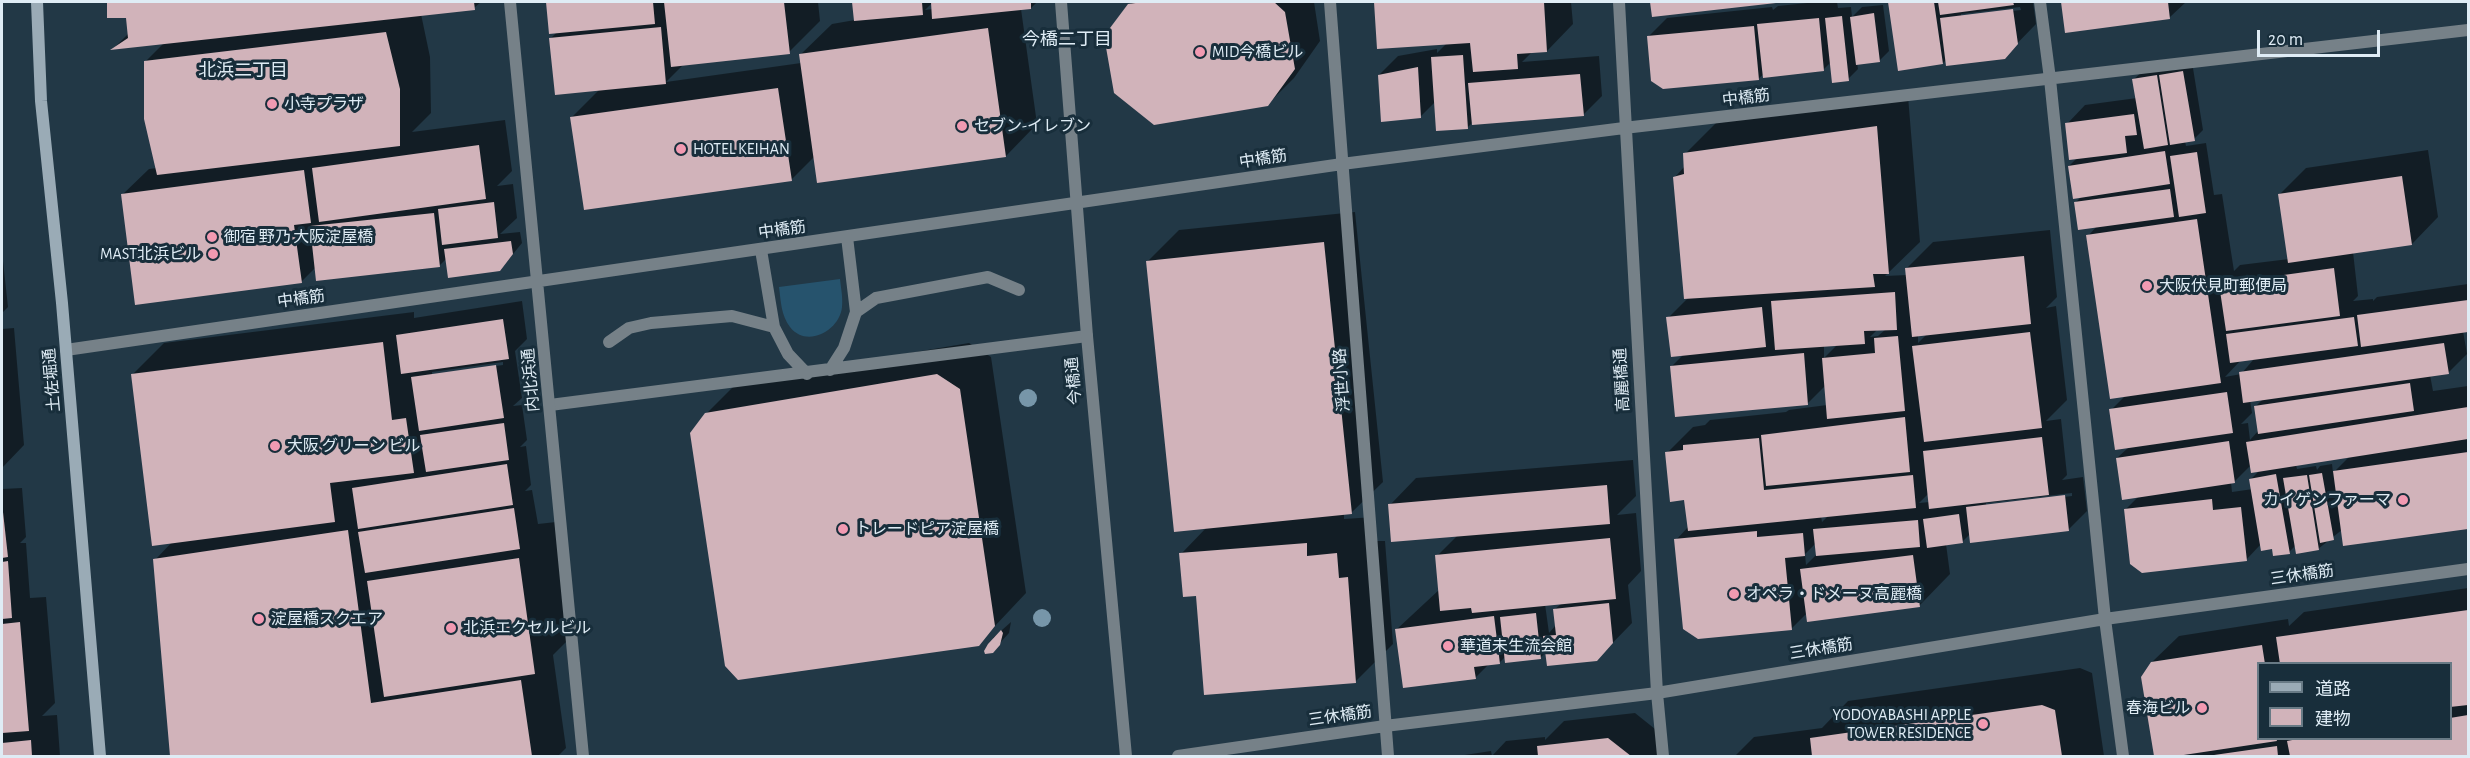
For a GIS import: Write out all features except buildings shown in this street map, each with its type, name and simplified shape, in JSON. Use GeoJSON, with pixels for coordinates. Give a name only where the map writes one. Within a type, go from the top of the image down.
{"type":"FeatureCollection","features":[{"type":"Feature","properties":{"kind":"main road","name":"土佐堀通"},"geometry":{"type":"LineString","coordinates":[[37,2],[40,101],[66,350],[100,756]]}},
{"type":"Feature","properties":{"kind":"street","name":"内北浜通"},"geometry":{"type":"LineString","coordinates":[[510,2],[583,756]]}},
{"type":"Feature","properties":{"kind":"street","name":"今橋通"},"geometry":{"type":"LineString","coordinates":[[1061,2],[1087,336],[1126,756]]}},
{"type":"Feature","properties":{"kind":"street","name":"浮世小路"},"geometry":{"type":"LineString","coordinates":[[1330,2],[1388,756]]}},
{"type":"Feature","properties":{"kind":"street","name":"高麗橋通"},"geometry":{"type":"LineString","coordinates":[[1618,2],[1657,693],[1663,756]]}},
{"type":"Feature","properties":{"kind":"street"},"geometry":{"type":"LineString","coordinates":[[2040,2],[2050,79],[2105,619],[2123,756]]}},
{"type":"Feature","properties":{"kind":"street","name":"中橋筋"},"geometry":{"type":"LineString","coordinates":[[66,350],[1342,164],[1624,128],[2469,30]]}},
{"type":"Feature","properties":{"kind":"street"},"geometry":{"type":"LineString","coordinates":[[830,370],[844,348],[856,312],[847,237]]}},
{"type":"Feature","properties":{"kind":"street"},"geometry":{"type":"LineString","coordinates":[[761,250],[774,327],[788,354],[807,374]]}},
{"type":"Feature","properties":{"kind":"street"},"geometry":{"type":"LineString","coordinates":[[856,312],[876,298],[988,277],[1019,290]]}},
{"type":"Feature","properties":{"kind":"street"},"geometry":{"type":"LineString","coordinates":[[609,342],[629,328],[651,323],[732,316],[774,327]]}},
{"type":"Feature","properties":{"kind":"street"},"geometry":{"type":"LineString","coordinates":[[550,405],[807,374],[1087,336]]}},
{"type":"Feature","properties":{"kind":"street","name":"三休橋筋"},"geometry":{"type":"LineString","coordinates":[[1178,756],[1385,726],[1657,693],[2105,619],[2469,569]]}},
{"type":"Feature","properties":{"kind":"shaded area"},"geometry":{"type":"Polygon","coordinates":[[[840,279],[842,307],[840,315],[829,329],[822,334],[805,336],[790,327],[782,308],[779,287],[840,279]]]}},
{"type":"Feature","properties":{"kind":"place","name":"MID今橋ビル"},"geometry":{"type":"Point","coordinates":[1200,52]}},
{"type":"Feature","properties":{"kind":"place","name":"小寺プラザ"},"geometry":{"type":"Point","coordinates":[272,104]}},
{"type":"Feature","properties":{"kind":"place","name":"セブン-イレブン"},"geometry":{"type":"Point","coordinates":[962,126]}},
{"type":"Feature","properties":{"kind":"place","name":"HOTEL KEIHAN"},"geometry":{"type":"Point","coordinates":[681,149]}},
{"type":"Feature","properties":{"kind":"place","name":"御宿 野乃 大阪淀屋橋"},"geometry":{"type":"Point","coordinates":[212,237]}},
{"type":"Feature","properties":{"kind":"place","name":"MAST北浜ビル"},"geometry":{"type":"Point","coordinates":[213,254]}},
{"type":"Feature","properties":{"kind":"place","name":"大阪伏見町郵便局"},"geometry":{"type":"Point","coordinates":[2147,286]}},
{"type":"Feature","properties":{"kind":"place","name":"大阪 グリーン ビル"},"geometry":{"type":"Point","coordinates":[275,446]}},
{"type":"Feature","properties":{"kind":"place","name":"カイゲンファーマ"},"geometry":{"type":"Point","coordinates":[2403,500]}},
{"type":"Feature","properties":{"kind":"place","name":"トレードピア淀屋橋"},"geometry":{"type":"Point","coordinates":[843,529]}},
{"type":"Feature","properties":{"kind":"place","name":"オペラ・ドメーヌ高麗橋"},"geometry":{"type":"Point","coordinates":[1734,594]}},
{"type":"Feature","properties":{"kind":"place","name":"淀屋橋スクエア"},"geometry":{"type":"Point","coordinates":[259,619]}},
{"type":"Feature","properties":{"kind":"place","name":"北浜エクセルビル"},"geometry":{"type":"Point","coordinates":[451,628]}},
{"type":"Feature","properties":{"kind":"place","name":"華道未生流会館"},"geometry":{"type":"Point","coordinates":[1448,646]}},
{"type":"Feature","properties":{"kind":"place","name":"春海ビル"},"geometry":{"type":"Point","coordinates":[2202,708]}},
{"type":"Feature","properties":{"kind":"place","name":"YODOYABASHI APPLE TOWER RESIDENCE"},"geometry":{"type":"Point","coordinates":[1983,724]}},
{"type":"Feature","properties":{"kind":"district","name":"今橋二丁目"},"geometry":{"type":"Point","coordinates":[1067,40]}},
{"type":"Feature","properties":{"kind":"district","name":"北浜二丁目"},"geometry":{"type":"Point","coordinates":[243,71]}}]}
